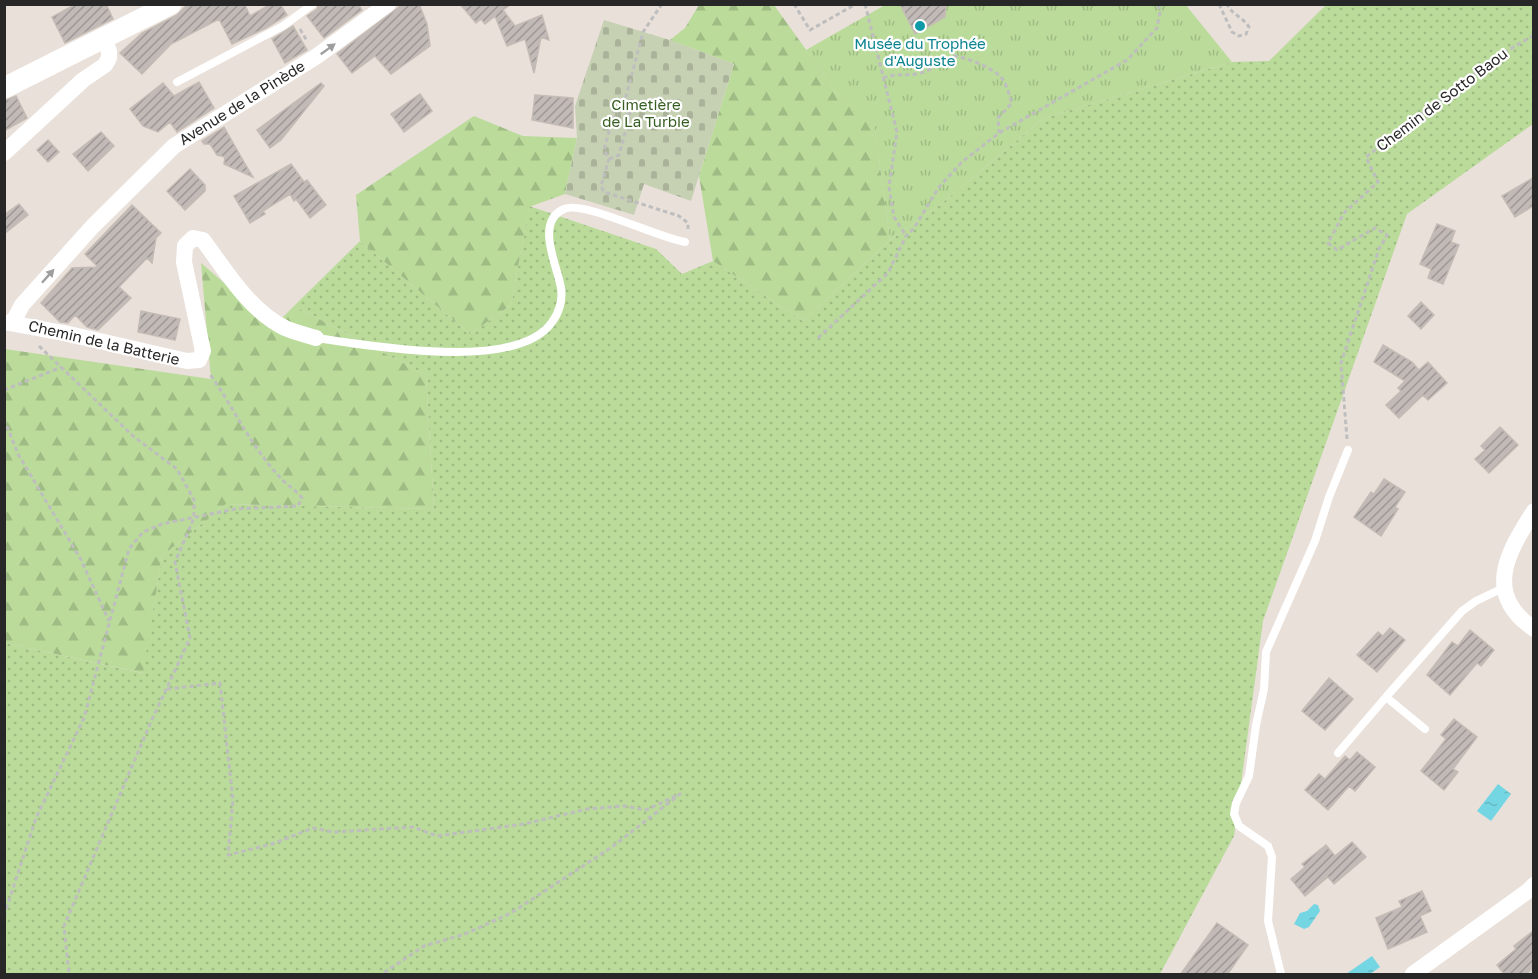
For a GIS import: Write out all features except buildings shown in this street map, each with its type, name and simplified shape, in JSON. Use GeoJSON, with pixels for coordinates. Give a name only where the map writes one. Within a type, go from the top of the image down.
{"type":"FeatureCollection","features":[{"type":"Feature","properties":{"kind":"street"},"geometry":{"type":"LineString","coordinates":[[4,88],[171,4]]}},
{"type":"Feature","properties":{"kind":"street","name":"Avenue de la Pinède"},"geometry":{"type":"LineString","coordinates":[[9,322],[93,226],[174,146],[317,56],[388,4]]}},
{"type":"Feature","properties":{"kind":"street"},"geometry":{"type":"LineString","coordinates":[[4,153],[83,80],[105,65],[109,58],[109,51],[104,39]]}},
{"type":"Feature","properties":{"kind":"street","name":"Chemin de la Batterie"},"geometry":{"type":"LineString","coordinates":[[9,322],[187,362],[199,360],[203,351],[184,262],[185,246],[193,238],[203,240],[249,301],[286,328],[316,338]]}},
{"type":"Feature","properties":{"kind":"street"},"geometry":{"type":"LineString","coordinates":[[1533,511],[1504,572],[1503,588],[1509,604],[1533,629]]}},
{"type":"Feature","properties":{"kind":"street"},"geometry":{"type":"LineString","coordinates":[[1413,975],[1528,891],[1533,885]]}},
{"type":"Feature","properties":{"kind":"lane"},"geometry":{"type":"LineString","coordinates":[[177,82],[284,26],[313,4]]}},
{"type":"Feature","properties":{"kind":"lane"},"geometry":{"type":"LineString","coordinates":[[316,338],[441,353],[504,349],[535,337],[552,324],[560,306],[561,288],[550,254],[550,224],[564,209],[574,207],[593,210],[638,228],[685,242]]}},
{"type":"Feature","properties":{"kind":"lane"},"geometry":{"type":"LineString","coordinates":[[1281,975],[1268,921],[1272,857],[1268,846],[1239,826],[1234,814],[1236,803],[1249,776],[1264,689],[1266,652],[1315,542],[1329,497],[1348,450]]}},
{"type":"Feature","properties":{"kind":"lane"},"geometry":{"type":"LineString","coordinates":[[1338,753],[1462,611],[1476,601],[1503,588]]}},
{"type":"Feature","properties":{"kind":"lane"},"geometry":{"type":"LineString","coordinates":[[1386,697],[1425,729]]}},
{"type":"Feature","properties":{"kind":"path"},"geometry":{"type":"LineString","coordinates":[[623,108],[644,32],[662,4]]}},
{"type":"Feature","properties":{"kind":"path"},"geometry":{"type":"LineString","coordinates":[[794,4],[810,30],[856,4]]}},
{"type":"Feature","properties":{"kind":"path"},"geometry":{"type":"LineString","coordinates":[[865,4],[897,132],[889,187],[894,217],[906,236]]}},
{"type":"Feature","properties":{"kind":"path"},"geometry":{"type":"LineString","coordinates":[[818,338],[888,273],[906,236],[947,178],[962,162],[999,133],[1126,60],[1157,28],[1160,12],[1158,4]]}},
{"type":"Feature","properties":{"kind":"path"},"geometry":{"type":"LineString","coordinates":[[1219,4],[1232,32],[1239,36],[1246,34],[1249,27],[1245,21],[1230,12],[1227,4]]}},
{"type":"Feature","properties":{"kind":"path","name":"Chemin de Sotto Baou"},"geometry":{"type":"LineString","coordinates":[[1348,450],[1341,363],[1379,249],[1387,235],[1375,228],[1337,250],[1328,243],[1344,213],[1378,182],[1366,157],[1495,58],[1533,35]]}},
{"type":"Feature","properties":{"kind":"path"},"geometry":{"type":"LineString","coordinates":[[883,78],[897,73],[916,74],[929,70],[955,56],[971,59],[1001,77],[1007,88],[1012,103],[998,118],[999,133]]}},
{"type":"Feature","properties":{"kind":"path"},"geometry":{"type":"LineString","coordinates":[[609,159],[619,155],[630,114],[623,108],[615,109],[604,150],[609,159],[601,186],[604,192],[680,216],[688,223],[685,242]]}},
{"type":"Feature","properties":{"kind":"path"},"geometry":{"type":"LineString","coordinates":[[38,345],[133,436],[177,469],[194,500],[194,518],[175,562],[190,638],[64,926],[69,975]]}},
{"type":"Feature","properties":{"kind":"path"},"geometry":{"type":"LineString","coordinates":[[4,916],[36,818],[84,718],[129,549],[144,532],[162,524],[235,509],[298,506],[302,498],[279,476],[199,360]]}},
{"type":"Feature","properties":{"kind":"path"},"geometry":{"type":"LineString","coordinates":[[4,390],[62,367]]}},
{"type":"Feature","properties":{"kind":"path"},"geometry":{"type":"LineString","coordinates":[[4,419],[18,454],[80,558],[110,622]]}},
{"type":"Feature","properties":{"kind":"path"},"geometry":{"type":"LineString","coordinates":[[166,689],[220,683],[233,800],[228,855],[272,844],[313,828],[333,832],[413,827],[437,836],[524,824],[587,808],[624,806],[646,810],[680,794],[612,847],[511,913],[465,934],[424,946],[382,975]]}},
{"type":"Feature","properties":{"kind":"green space"},"geometry":{"type":"Polygon","coordinates":[[[1185,4],[1232,62],[1044,118],[942,203],[890,240],[874,122],[837,93],[806,50],[885,5],[1185,4]]]}},
{"type":"Feature","properties":{"kind":"green space"},"geometry":{"type":"Polygon","coordinates":[[[699,5],[774,5],[837,93],[874,121],[890,240],[803,321],[713,261],[699,176],[734,64],[670,40],[685,28],[699,5]]]}},
{"type":"Feature","properties":{"kind":"green space"},"geometry":{"type":"Polygon","coordinates":[[[1326,5],[1533,5],[1533,124],[1407,214],[1263,621],[1234,836],[1160,974],[5,974],[5,643],[142,673],[162,556],[226,504],[434,509],[426,375],[294,306],[360,241],[470,334],[511,305],[529,206],[656,249],[682,274],[713,261],[803,321],[890,240],[942,203],[1044,118],[1232,62],[1269,61],[1326,5]]]}},
{"type":"Feature","properties":{"kind":"green space","name":"Cimetière de La Turbie"},"geometry":{"type":"Polygon","coordinates":[[[604,20],[670,40],[734,64],[691,201],[644,184],[634,215],[565,194],[577,138],[575,106],[604,20]]]}},
{"type":"Feature","properties":{"kind":"green space"},"geometry":{"type":"Polygon","coordinates":[[[474,116],[523,136],[577,138],[565,194],[529,207],[511,305],[470,334],[360,241],[356,195],[474,116]]]}},
{"type":"Feature","properties":{"kind":"green space"},"geometry":{"type":"Polygon","coordinates":[[[201,263],[274,326],[294,306],[426,375],[434,509],[226,504],[162,556],[143,673],[5,643],[5,349],[211,379],[201,263]]]}},
{"type":"Feature","properties":{"kind":"water"},"geometry":{"type":"Polygon","coordinates":[[[1498,784],[1511,794],[1491,821],[1477,811],[1498,784]]]}},
{"type":"Feature","properties":{"kind":"water"},"geometry":{"type":"Polygon","coordinates":[[[1314,904],[1318,905],[1320,911],[1309,927],[1304,929],[1294,924],[1300,913],[1307,911],[1314,904]]]}},
{"type":"Feature","properties":{"kind":"water"},"geometry":{"type":"Polygon","coordinates":[[[1372,956],[1380,967],[1370,974],[1346,974],[1372,956]]]}},
{"type":"Feature","properties":{"kind":"place","name":"Musée du Trophée d'Auguste"},"geometry":{"type":"Point","coordinates":[920,26]}}]}
